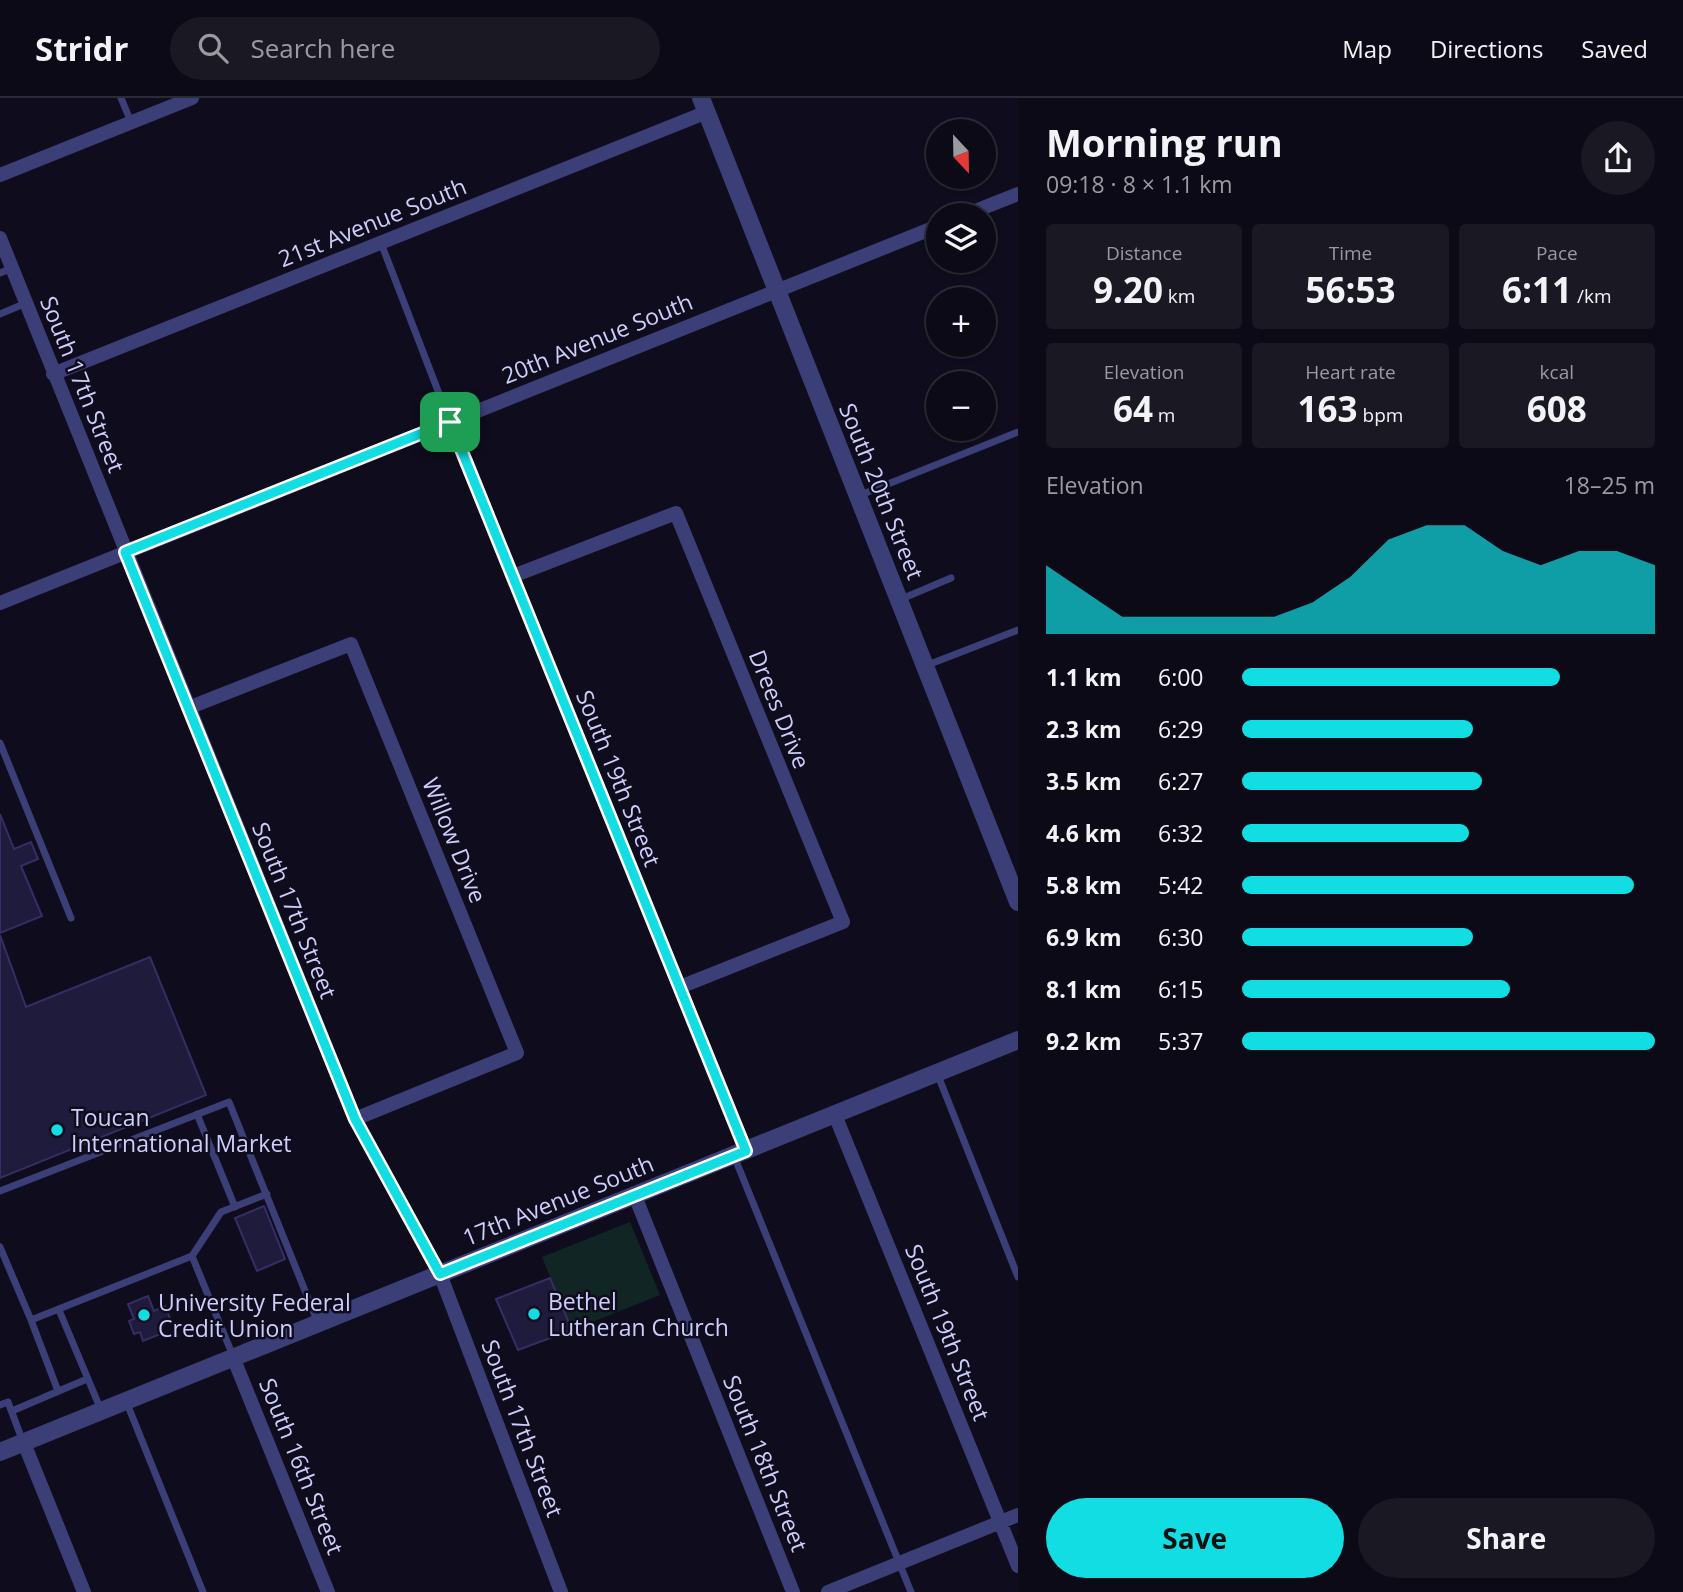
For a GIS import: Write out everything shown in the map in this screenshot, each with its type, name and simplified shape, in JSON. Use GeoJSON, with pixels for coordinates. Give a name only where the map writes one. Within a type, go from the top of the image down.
{"type":"FeatureCollection","features":[{"type":"Feature","properties":{"kind":"street"},"geometry":{"type":"LineString","coordinates":[[0,175],[192,98]]}},
{"type":"Feature","properties":{"kind":"street","name":"21st Avenue South"},"geometry":{"type":"LineString","coordinates":[[53,374],[381,243],[704,105]]}},
{"type":"Feature","properties":{"kind":"street","name":"South 20th Street"},"geometry":{"type":"LineString","coordinates":[[704,105],[1018,902]]}},
{"type":"Feature","properties":{"kind":"street"},"geometry":{"type":"LineString","coordinates":[[995,203],[1018,194]]}},
{"type":"Feature","properties":{"kind":"street","name":"20th Avenue South"},"geometry":{"type":"LineString","coordinates":[[0,603],[926,231]]}},
{"type":"Feature","properties":{"kind":"street","name":"South 17th Street"},"geometry":{"type":"LineString","coordinates":[[0,238],[6,271],[26,303],[355,1119],[440,1274],[561,1592]]}},
{"type":"Feature","properties":{"kind":"street","name":"South 19th Street"},"geometry":{"type":"LineString","coordinates":[[450,422],[680,987],[740,1153]]}},
{"type":"Feature","properties":{"kind":"street","name":"Drees Drive"},"geometry":{"type":"LineString","coordinates":[[513,576],[676,513],[843,922],[680,987]]}},
{"type":"Feature","properties":{"kind":"street","name":"Willow Drive"},"geometry":{"type":"LineString","coordinates":[[188,708],[351,643],[517,1053],[355,1119]]}},
{"type":"Feature","properties":{"kind":"street","name":"17th Avenue South"},"geometry":{"type":"LineString","coordinates":[[0,1452],[1018,1040]]}},
{"type":"Feature","properties":{"kind":"street","name":"South 19th Street"},"geometry":{"type":"LineString","coordinates":[[835,1115],[1018,1566]]}},
{"type":"Feature","properties":{"kind":"street","name":"South 18th Street"},"geometry":{"type":"LineString","coordinates":[[635,1196],[793,1592]]}},
{"type":"Feature","properties":{"kind":"street","name":"South 16th Street"},"geometry":{"type":"LineString","coordinates":[[233,1357],[328,1592]]}},
{"type":"Feature","properties":{"kind":"street"},"geometry":{"type":"LineString","coordinates":[[24,1443],[84,1592]]}},
{"type":"Feature","properties":{"kind":"street"},"geometry":{"type":"LineString","coordinates":[[828,1592],[1018,1516]]}},
{"type":"Feature","properties":{"kind":"lane"},"geometry":{"type":"LineString","coordinates":[[121,98],[131,122]]}},
{"type":"Feature","properties":{"kind":"lane"},"geometry":{"type":"LineString","coordinates":[[381,243],[450,422]]}},
{"type":"Feature","properties":{"kind":"lane"},"geometry":{"type":"LineString","coordinates":[[0,314],[26,303]]}},
{"type":"Feature","properties":{"kind":"lane"},"geometry":{"type":"LineString","coordinates":[[858,496],[1018,432]]}},
{"type":"Feature","properties":{"kind":"lane"},"geometry":{"type":"LineString","coordinates":[[899,600],[951,578]]}},
{"type":"Feature","properties":{"kind":"lane"},"geometry":{"type":"LineString","coordinates":[[925,666],[1018,630]]}},
{"type":"Feature","properties":{"kind":"lane"},"geometry":{"type":"LineString","coordinates":[[0,743],[71,918]]}},
{"type":"Feature","properties":{"kind":"lane"},"geometry":{"type":"LineString","coordinates":[[937,1073],[1018,1277]]}},
{"type":"Feature","properties":{"kind":"lane"},"geometry":{"type":"LineString","coordinates":[[0,1191],[229,1102],[318,1323]]}},
{"type":"Feature","properties":{"kind":"lane"},"geometry":{"type":"LineString","coordinates":[[198,1114],[235,1206]]}},
{"type":"Feature","properties":{"kind":"lane"},"geometry":{"type":"LineString","coordinates":[[740,1153],[911,1592]]}},
{"type":"Feature","properties":{"kind":"lane"},"geometry":{"type":"LineString","coordinates":[[31,1320],[192,1256],[221,1212],[267,1194]]}},
{"type":"Feature","properties":{"kind":"lane"},"geometry":{"type":"LineString","coordinates":[[0,1247],[58,1391]]}},
{"type":"Feature","properties":{"kind":"lane"},"geometry":{"type":"LineString","coordinates":[[192,1256],[233,1357]]}},
{"type":"Feature","properties":{"kind":"lane"},"geometry":{"type":"LineString","coordinates":[[60,1310],[101,1411]]}},
{"type":"Feature","properties":{"kind":"lane"},"geometry":{"type":"LineString","coordinates":[[12,1411],[88,1379]]}},
{"type":"Feature","properties":{"kind":"lane"},"geometry":{"type":"LineString","coordinates":[[125,1401],[203,1592]]}},
{"type":"Feature","properties":{"kind":"lane"},"geometry":{"type":"LineString","coordinates":[[0,1405],[8,1402],[24,1443]]}},
{"type":"Feature","properties":{"kind":"green space"},"geometry":{"type":"Polygon","coordinates":[[[630,1222],[660,1295],[572,1330],[542,1257],[630,1222]]]}},
{"type":"Feature","properties":{"kind":"building"},"geometry":{"type":"Polygon","coordinates":[[[0,814],[14,849],[31,842],[38,859],[21,866],[42,916],[0,933],[0,814]]]}},
{"type":"Feature","properties":{"kind":"building"},"geometry":{"type":"Polygon","coordinates":[[[0,935],[26,1007],[150,957],[206,1095],[0,1178],[0,935]]]}},
{"type":"Feature","properties":{"kind":"building"},"geometry":{"type":"Polygon","coordinates":[[[264,1206],[285,1259],[257,1271],[235,1218],[264,1206]]]}},
{"type":"Feature","properties":{"kind":"building","name":"Bethel Lutheran Church"},"geometry":{"type":"Polygon","coordinates":[[[550,1278],[572,1330],[518,1350],[496,1299],[550,1278]]]}},
{"type":"Feature","properties":{"kind":"building","name":"University Federal Credit Union"},"geometry":{"type":"Polygon","coordinates":[[[148,1296],[154,1311],[165,1306],[171,1321],[160,1325],[163,1333],[143,1341],[140,1332],[134,1334],[129,1321],[134,1319],[128,1304],[148,1296]]]}},
{"type":"Feature","properties":{"kind":"place","name":"Toucan International Market"},"geometry":{"type":"Point","coordinates":[57,1130]}},
{"type":"Feature","properties":{"kind":"place","name":"Bethel Lutheran Church"},"geometry":{"type":"Point","coordinates":[534,1314]}},
{"type":"Feature","properties":{"kind":"place","name":"University Federal Credit Union"},"geometry":{"type":"Point","coordinates":[144,1315]}},
{"type":"Feature","properties":{"kind":"route"},"geometry":{"type":"LineString","coordinates":[[450,422],[746,1151],[440,1274],[355,1119],[125,552],[450,422]]}}]}
